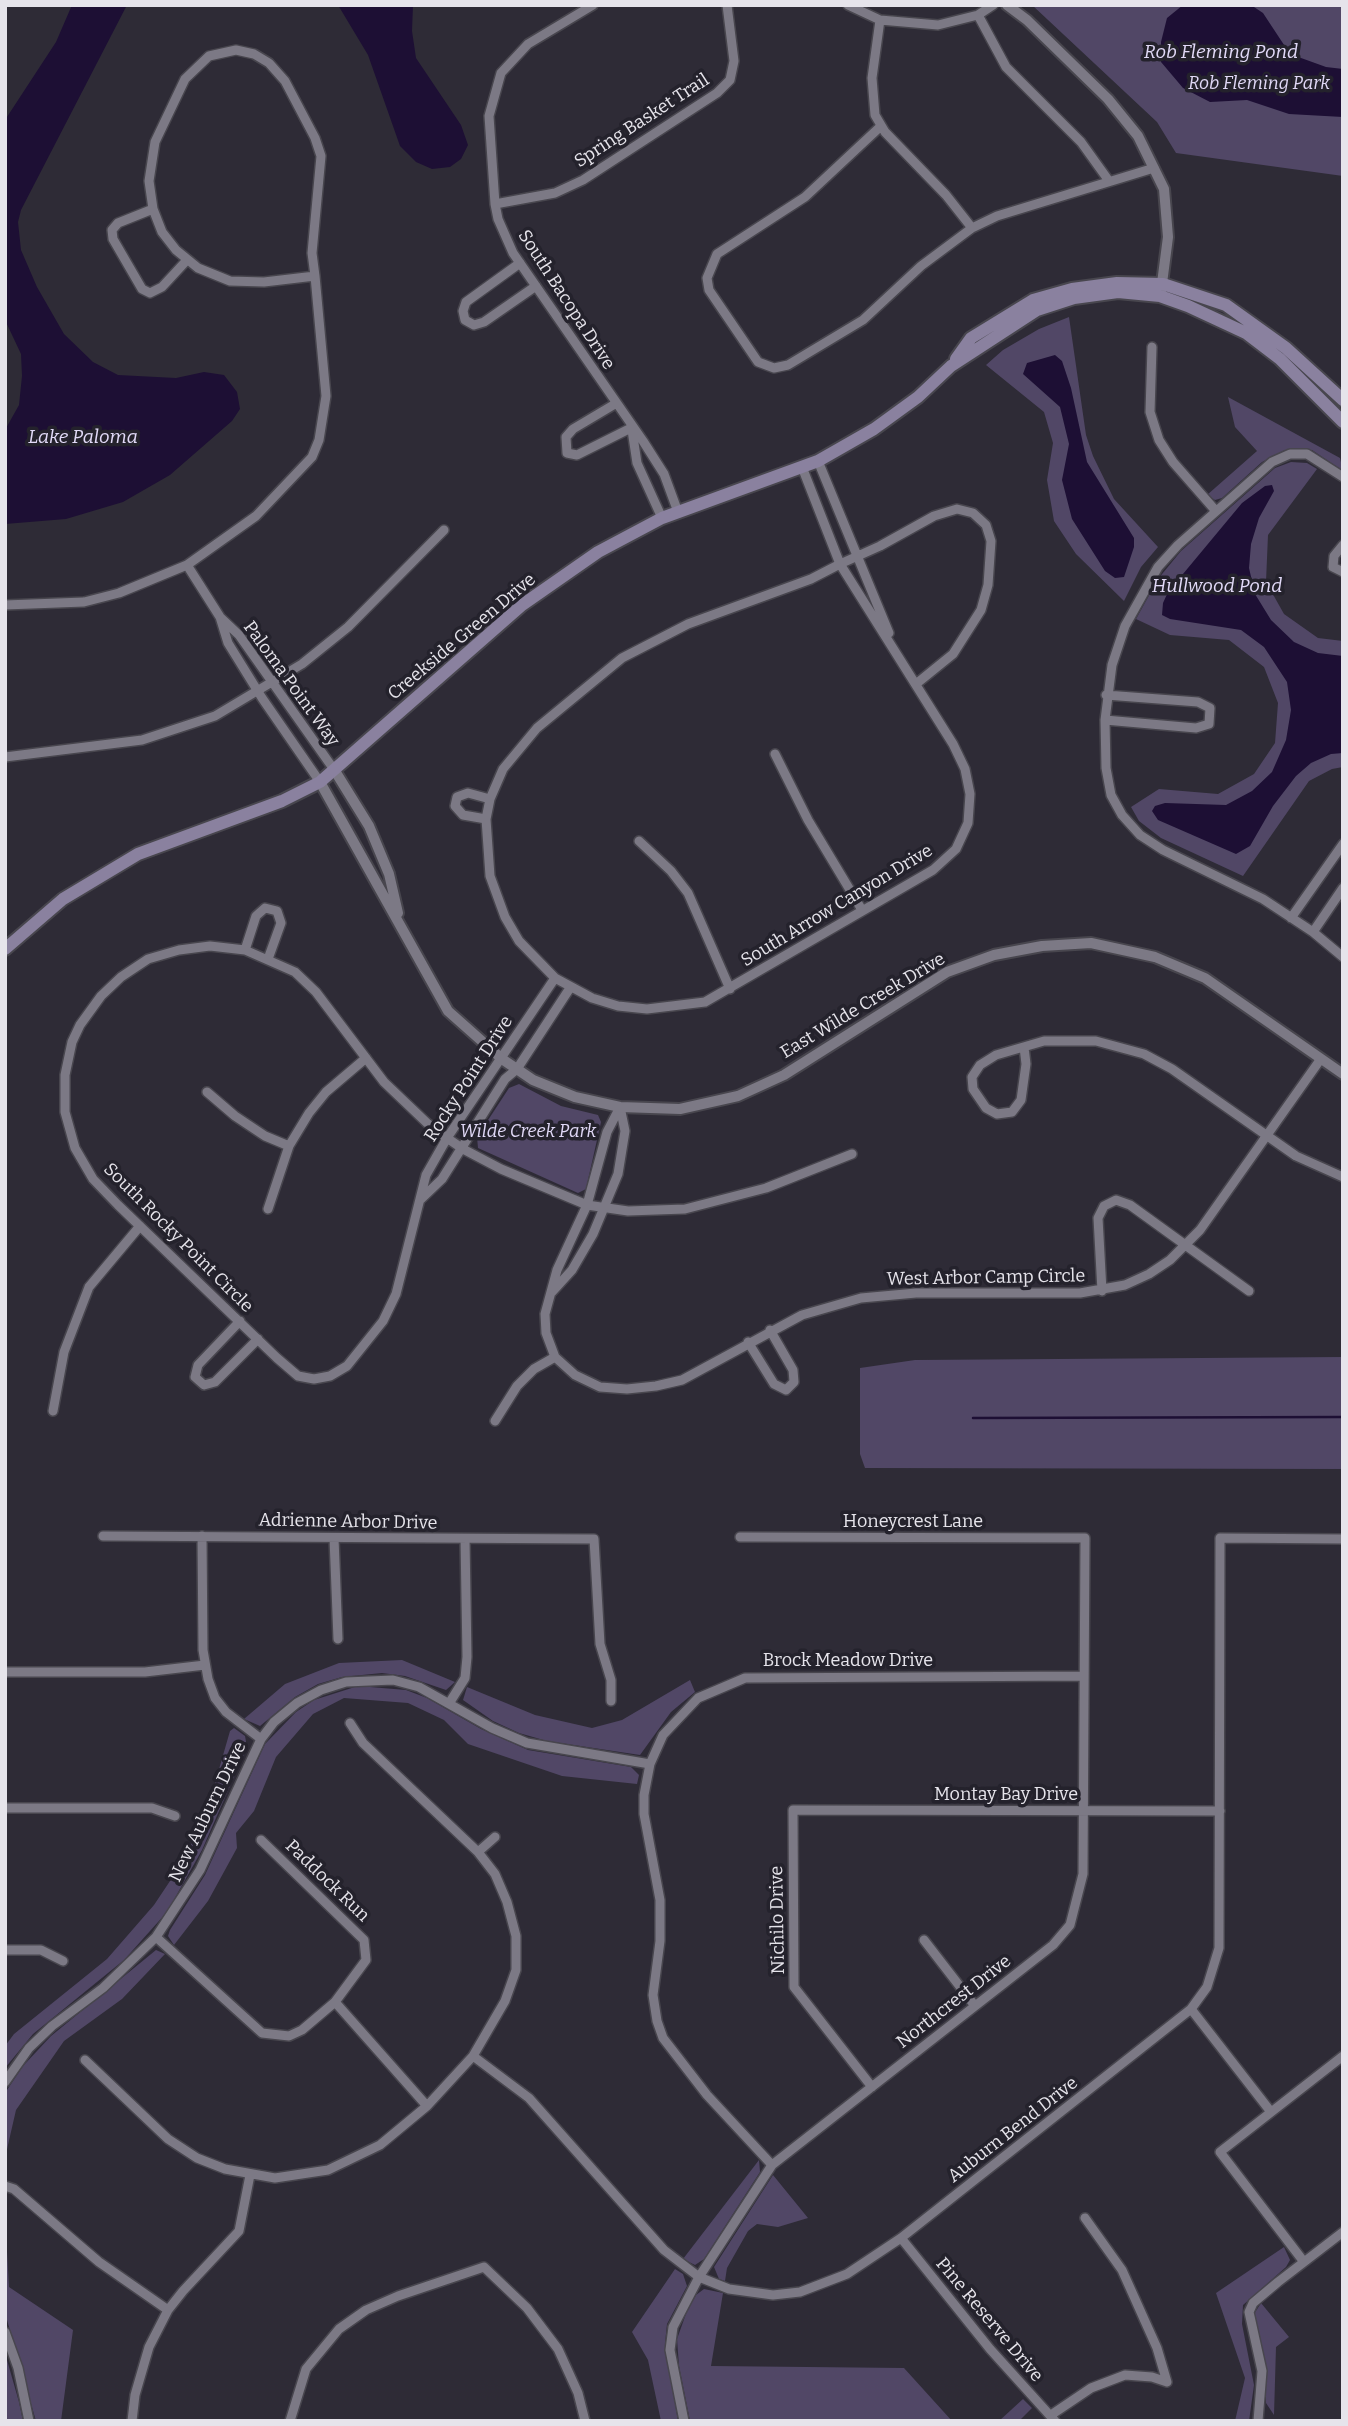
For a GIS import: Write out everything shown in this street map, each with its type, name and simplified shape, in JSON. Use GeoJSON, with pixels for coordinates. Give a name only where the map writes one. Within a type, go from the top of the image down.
{"type":"FeatureCollection","features":[{"type":"Feature","properties":{"kind":"main road","name":"Creekside Green Drive"},"geometry":{"type":"LineString","coordinates":[[1161,290],[1246,332],[1280,359],[1343,422]]}},
{"type":"Feature","properties":{"kind":"main road","name":"Creekside Green Drive"},"geometry":{"type":"LineString","coordinates":[[5,949],[64,899],[138,854],[282,802],[320,782],[449,666],[522,605],[598,552],[662,518],[818,461],[874,429],[918,397],[951,366],[1037,310],[1074,298],[1161,290],[1226,305],[1286,348],[1343,400]]}},
{"type":"Feature","properties":{"kind":"street","name":"South Bacopa Drive"},"geometry":{"type":"LineString","coordinates":[[593,5],[520,51],[501,73],[489,116],[495,204],[498,219],[520,263],[664,474],[678,512]]}},
{"type":"Feature","properties":{"kind":"street","name":"Spring Basket Trail"},"geometry":{"type":"LineString","coordinates":[[495,204],[555,193],[583,180],[717,93],[730,80],[734,61],[727,5]]}},
{"type":"Feature","properties":{"kind":"street"},"geometry":{"type":"LineString","coordinates":[[848,5],[880,20],[938,25],[978,15],[993,5]]}},
{"type":"Feature","properties":{"kind":"street"},"geometry":{"type":"LineString","coordinates":[[1007,5],[1027,20],[1108,99],[1138,136],[1164,188],[1167,218],[1161,290]]}},
{"type":"Feature","properties":{"kind":"street"},"geometry":{"type":"LineString","coordinates":[[1019,5],[1027,20]]}},
{"type":"Feature","properties":{"kind":"street"},"geometry":{"type":"LineString","coordinates":[[978,15],[1006,66],[1081,142],[1110,181]]}},
{"type":"Feature","properties":{"kind":"street"},"geometry":{"type":"LineString","coordinates":[[880,20],[872,78],[876,115],[881,126],[946,195],[972,228]]}},
{"type":"Feature","properties":{"kind":"street"},"geometry":{"type":"LineString","coordinates":[[5,605],[84,602],[119,593],[187,565],[256,516],[312,457],[319,440],[326,396],[314,276],[314,226],[322,170],[315,138],[285,81],[269,63],[244,51],[217,53],[201,61],[185,79],[155,142],[149,181],[153,209],[162,232],[187,260],[198,268],[230,281],[264,282],[314,276]]}},
{"type":"Feature","properties":{"kind":"street"},"geometry":{"type":"LineString","coordinates":[[881,126],[804,197],[717,254],[708,278],[709,290],[758,362],[774,368],[788,365],[863,320],[921,266],[972,228],[997,216],[1154,168]]}},
{"type":"Feature","properties":{"kind":"street"},"geometry":{"type":"LineString","coordinates":[[153,209],[118,223],[112,230],[113,239],[142,289],[150,293],[162,286],[187,260]]}},
{"type":"Feature","properties":{"kind":"street"},"geometry":{"type":"LineString","coordinates":[[520,263],[466,302],[463,311],[465,320],[474,325],[484,322],[536,286]]}},
{"type":"Feature","properties":{"kind":"street"},"geometry":{"type":"LineString","coordinates":[[1152,347],[1150,412],[1159,440],[1173,462],[1215,510]]}},
{"type":"Feature","properties":{"kind":"street"},"geometry":{"type":"LineString","coordinates":[[615,404],[573,429],[566,437],[567,453],[577,455],[631,428]]}},
{"type":"Feature","properties":{"kind":"street","name":"South Bacopa Drive"},"geometry":{"type":"LineString","coordinates":[[631,428],[636,463],[662,518]]}},
{"type":"Feature","properties":{"kind":"street"},"geometry":{"type":"LineString","coordinates":[[1343,477],[1324,462],[1307,454],[1290,454],[1272,462],[1215,510],[1158,567],[1137,599],[1112,665],[1106,695],[1105,720],[1106,768],[1111,794],[1122,815],[1140,835],[1163,850],[1229,880],[1313,932],[1343,957]]}},
{"type":"Feature","properties":{"kind":"street","name":"South Arrow Canyon Drive"},"geometry":{"type":"LineString","coordinates":[[818,461],[900,657]]}},
{"type":"Feature","properties":{"kind":"street","name":"South Arrow Canyon Drive"},"geometry":{"type":"LineString","coordinates":[[802,467],[840,564],[900,657],[965,769],[970,794],[968,823],[956,849],[933,870],[705,1002],[647,1009],[618,1006],[570,988],[555,978],[519,941],[505,917],[490,876],[486,819],[490,799],[503,769],[531,735],[622,659],[688,624],[811,579],[840,564],[857,556],[934,516],[957,509],[973,513],[986,525],[991,541],[991,563],[981,610],[953,654],[916,684]]}},
{"type":"Feature","properties":{"kind":"street"},"geometry":{"type":"LineString","coordinates":[[5,758],[142,740],[215,716],[272,683],[348,627],[444,530]]}},
{"type":"Feature","properties":{"kind":"street"},"geometry":{"type":"LineString","coordinates":[[1343,545],[1334,556],[1333,567],[1343,572]]}},
{"type":"Feature","properties":{"kind":"street","name":"Paloma Point Way"},"geometry":{"type":"LineString","coordinates":[[187,565],[220,617],[239,635],[335,771]]}},
{"type":"Feature","properties":{"kind":"street","name":"Paloma Point Way"},"geometry":{"type":"LineString","coordinates":[[220,617],[228,643],[320,782]]}},
{"type":"Feature","properties":{"kind":"street"},"geometry":{"type":"LineString","coordinates":[[1105,720],[1196,728],[1209,724],[1210,708],[1198,702],[1106,695]]}},
{"type":"Feature","properties":{"kind":"street"},"geometry":{"type":"LineString","coordinates":[[775,754],[808,820],[862,910]]}},
{"type":"Feature","properties":{"kind":"street"},"geometry":{"type":"LineString","coordinates":[[335,771],[369,826],[389,874],[399,919]]}},
{"type":"Feature","properties":{"kind":"street"},"geometry":{"type":"LineString","coordinates":[[320,782],[372,880],[399,919]]}},
{"type":"Feature","properties":{"kind":"street"},"geometry":{"type":"LineString","coordinates":[[486,819],[463,815],[455,806],[457,797],[468,793],[490,799]]}},
{"type":"Feature","properties":{"kind":"street"},"geometry":{"type":"LineString","coordinates":[[639,841],[671,871],[688,893],[730,989]]}},
{"type":"Feature","properties":{"kind":"street"},"geometry":{"type":"LineString","coordinates":[[1291,918],[1343,844]]}},
{"type":"Feature","properties":{"kind":"street"},"geometry":{"type":"LineString","coordinates":[[1313,932],[1343,888]]}},
{"type":"Feature","properties":{"kind":"street"},"geometry":{"type":"LineString","coordinates":[[245,950],[256,916],[265,908],[277,911],[281,923],[268,959]]}},
{"type":"Feature","properties":{"kind":"street","name":"East Wilde Creek Drive"},"geometry":{"type":"LineString","coordinates":[[399,919],[448,1011],[502,1059],[533,1080],[575,1097],[620,1107],[680,1109],[738,1096],[784,1075],[947,972],[994,956],[1042,946],[1091,943],[1155,957],[1205,978],[1343,1074]]}},
{"type":"Feature","properties":{"kind":"street","name":"South Rocky Point Circle"},"geometry":{"type":"LineString","coordinates":[[298,1376],[93,1179],[75,1148],[65,1112],[65,1075],[72,1042],[80,1025],[101,996],[121,977],[148,959],[179,950],[210,946],[245,950],[295,972],[316,992],[407,1106],[447,1138],[501,1169],[587,1205],[656,1212],[685,1209],[766,1188],[852,1154]]}},
{"type":"Feature","properties":{"kind":"street","name":"Rocky Point Drive"},"geometry":{"type":"LineString","coordinates":[[298,1376],[314,1379],[330,1376],[347,1366],[383,1321],[396,1294],[426,1175],[447,1138],[555,978]]}},
{"type":"Feature","properties":{"kind":"street","name":"Rocky Point Drive"},"geometry":{"type":"LineString","coordinates":[[419,1202],[442,1179],[505,1079],[517,1069],[570,988]]}},
{"type":"Feature","properties":{"kind":"street"},"geometry":{"type":"LineString","coordinates":[[1024,1047],[1026,1064],[1021,1100],[1012,1112],[997,1114],[986,1108],[973,1089],[972,1077],[980,1065],[996,1055],[1024,1047],[1069,1039],[1120,1046],[1144,1054],[1172,1069],[1296,1156],[1343,1177]]}},
{"type":"Feature","properties":{"kind":"street"},"geometry":{"type":"LineString","coordinates":[[268,1209],[289,1146],[326,1092],[366,1058]]}},
{"type":"Feature","properties":{"kind":"street","name":"West Arbor Camp Circle"},"geometry":{"type":"LineString","coordinates":[[555,1357],[575,1376],[600,1387],[656,1386],[682,1380],[770,1329],[832,1304],[888,1294],[1102,1291],[1150,1274],[1186,1245],[1267,1137],[1320,1060]]}},
{"type":"Feature","properties":{"kind":"street"},"geometry":{"type":"LineString","coordinates":[[207,1092],[235,1116],[265,1136],[289,1146]]}},
{"type":"Feature","properties":{"kind":"street"},"geometry":{"type":"LineString","coordinates":[[495,1421],[517,1386],[534,1369],[555,1357],[546,1332],[545,1314],[550,1294],[587,1205],[607,1132],[620,1107]]}},
{"type":"Feature","properties":{"kind":"street"},"geometry":{"type":"LineString","coordinates":[[550,1294],[572,1270],[618,1174],[625,1131],[620,1107]]}},
{"type":"Feature","properties":{"kind":"street"},"geometry":{"type":"LineString","coordinates":[[1102,1291],[1098,1217],[1104,1206],[1116,1200],[1130,1205],[1249,1291]]}},
{"type":"Feature","properties":{"kind":"street"},"geometry":{"type":"LineString","coordinates":[[53,1411],[64,1352],[89,1287],[140,1226]]}},
{"type":"Feature","properties":{"kind":"street"},"geometry":{"type":"LineString","coordinates":[[240,1321],[198,1365],[195,1377],[204,1385],[215,1382],[258,1339]]}},
{"type":"Feature","properties":{"kind":"street"},"geometry":{"type":"LineString","coordinates":[[748,1342],[774,1384],[786,1390],[794,1382],[793,1370],[770,1329]]}},
{"type":"Feature","properties":{"kind":"street","name":"Adrienne Arbor Drive"},"geometry":{"type":"LineString","coordinates":[[103,1536],[594,1539],[600,1644],[611,1680],[611,1701]]}},
{"type":"Feature","properties":{"kind":"street"},"geometry":{"type":"LineString","coordinates":[[202,1536],[205,1665],[215,1698],[226,1712],[261,1739]]}},
{"type":"Feature","properties":{"kind":"street","name":"Honeycrest Lane"},"geometry":{"type":"LineString","coordinates":[[740,1537],[1085,1538]]}},
{"type":"Feature","properties":{"kind":"street"},"geometry":{"type":"LineString","coordinates":[[334,1538],[338,1639]]}},
{"type":"Feature","properties":{"kind":"street","name":"Northcrest Drive"},"geometry":{"type":"LineString","coordinates":[[684,2421],[670,2350],[673,2327],[699,2277],[772,2165],[1053,1945],[1070,1925],[1083,1874],[1085,1538]]}},
{"type":"Feature","properties":{"kind":"street","name":"Auburn Bend Drive"},"geometry":{"type":"LineString","coordinates":[[474,2056],[529,2098],[664,2250],[699,2277],[750,2294],[800,2292],[848,2274],[901,2238],[1191,2009],[1207,1987],[1219,1948],[1220,1538],[1343,1539]]}},
{"type":"Feature","properties":{"kind":"street"},"geometry":{"type":"LineString","coordinates":[[450,1703],[465,1678],[467,1657],[465,1539]]}},
{"type":"Feature","properties":{"kind":"street"},"geometry":{"type":"LineString","coordinates":[[5,1672],[145,1672],[205,1665]]}},
{"type":"Feature","properties":{"kind":"street","name":"Brock Meadow Drive"},"geometry":{"type":"LineString","coordinates":[[772,2165],[707,2095],[663,2038],[657,2021],[653,1994],[660,1941],[660,1900],[644,1814],[650,1764],[663,1735],[684,1710],[712,1690],[745,1678],[1084,1676]]}},
{"type":"Feature","properties":{"kind":"street","name":"New Auburn Drive"},"geometry":{"type":"LineString","coordinates":[[5,2082],[29,2048],[52,2026],[103,1988],[156,1937],[200,1870],[261,1739],[274,1722],[297,1703],[321,1690],[346,1682],[393,1680],[419,1687],[492,1728],[527,1743],[650,1764]]}},
{"type":"Feature","properties":{"kind":"street"},"geometry":{"type":"LineString","coordinates":[[85,2060],[168,2139],[197,2158],[250,2175],[275,2178],[328,2170],[380,2145],[427,2106],[474,2056],[505,2001],[516,1970],[516,1936],[507,1902],[495,1874],[478,1852],[363,1743],[350,1723]]}},
{"type":"Feature","properties":{"kind":"street"},"geometry":{"type":"LineString","coordinates":[[5,1808],[152,1808],[175,1816]]}},
{"type":"Feature","properties":{"kind":"street","name":"Montay Bay Drive"},"geometry":{"type":"LineString","coordinates":[[793,1810],[1220,1811]]}},
{"type":"Feature","properties":{"kind":"street","name":"Nichilo Drive"},"geometry":{"type":"LineString","coordinates":[[793,1810],[794,1987],[872,2087]]}},
{"type":"Feature","properties":{"kind":"street"},"geometry":{"type":"LineString","coordinates":[[478,1852],[495,1837]]}},
{"type":"Feature","properties":{"kind":"street","name":"Paddock Run"},"geometry":{"type":"LineString","coordinates":[[261,1840],[364,1940],[367,1948],[366,1960],[335,2002]]}},
{"type":"Feature","properties":{"kind":"street"},"geometry":{"type":"LineString","coordinates":[[156,1937],[262,2033],[275,2037],[302,2029],[335,2002],[427,2106]]}},
{"type":"Feature","properties":{"kind":"street"},"geometry":{"type":"LineString","coordinates":[[924,1940],[975,2006]]}},
{"type":"Feature","properties":{"kind":"street"},"geometry":{"type":"LineString","coordinates":[[5,1950],[41,1950],[63,1961]]}},
{"type":"Feature","properties":{"kind":"street"},"geometry":{"type":"LineString","coordinates":[[1191,2009],[1271,2112]]}},
{"type":"Feature","properties":{"kind":"street"},"geometry":{"type":"LineString","coordinates":[[1304,2262],[1220,2152],[1343,2056]]}},
{"type":"Feature","properties":{"kind":"street"},"geometry":{"type":"LineString","coordinates":[[132,2421],[135,2395],[149,2347],[168,2310],[239,2231],[250,2175]]}},
{"type":"Feature","properties":{"kind":"street"},"geometry":{"type":"LineString","coordinates":[[5,2186],[14,2189],[99,2262],[168,2310]]}},
{"type":"Feature","properties":{"kind":"street"},"geometry":{"type":"LineString","coordinates":[[1053,2418],[1091,2388],[1125,2375],[1152,2377],[1167,2382],[1157,2348],[1122,2270],[1085,2218]]}},
{"type":"Feature","properties":{"kind":"street"},"geometry":{"type":"LineString","coordinates":[[1270,2421],[1259,2419],[1262,2371],[1249,2312],[1253,2303],[1343,2232]]}},
{"type":"Feature","properties":{"kind":"street","name":"Pine Reserve Drive"},"geometry":{"type":"LineString","coordinates":[[901,2238],[990,2349],[1053,2418]]}},
{"type":"Feature","properties":{"kind":"street"},"geometry":{"type":"LineString","coordinates":[[290,2421],[306,2369],[339,2329],[366,2310],[398,2296],[484,2267],[527,2308],[558,2349],[578,2393],[585,2421]]}},
{"type":"Feature","properties":{"kind":"street"},"geometry":{"type":"LineString","coordinates":[[5,2332],[18,2368],[29,2421]]}},
{"type":"Feature","properties":{"kind":"green space","name":"Rob Fleming Park"},"geometry":{"type":"Polygon","coordinates":[[[1032,5],[1343,5],[1343,176],[1176,153],[1157,122],[1032,5]]]}},
{"type":"Feature","properties":{"kind":"green space"},"geometry":{"type":"Polygon","coordinates":[[[1069,317],[1086,435],[1093,456],[1114,499],[1158,547],[1141,567],[1124,601],[1076,554],[1054,521],[1047,480],[1053,443],[1044,412],[986,365],[1003,350],[1039,329],[1069,317]]]}},
{"type":"Feature","properties":{"kind":"green space"},"geometry":{"type":"Polygon","coordinates":[[[1228,397],[1340,458],[1343,471],[1312,450],[1285,450],[1262,462],[1222,498],[1215,500],[1207,495],[1257,451],[1235,427],[1228,397]]]}},
{"type":"Feature","properties":{"kind":"green space"},"geometry":{"type":"Polygon","coordinates":[[[1291,462],[1307,463],[1317,469],[1268,535],[1266,582],[1284,614],[1318,638],[1343,641],[1343,767],[1332,769],[1309,781],[1243,876],[1161,838],[1139,821],[1131,807],[1159,789],[1218,794],[1254,774],[1275,743],[1278,703],[1264,667],[1229,640],[1170,635],[1136,619],[1158,579],[1181,551],[1275,468],[1291,462]]]}},
{"type":"Feature","properties":{"kind":"green space","name":"Wilde Creek Park"},"geometry":{"type":"Polygon","coordinates":[[[519,1084],[561,1106],[598,1115],[601,1122],[586,1189],[578,1193],[478,1148],[477,1137],[509,1088],[519,1084]]]}},
{"type":"Feature","properties":{"kind":"green space"},"geometry":{"type":"Polygon","coordinates":[[[1343,1357],[1343,1469],[865,1468],[860,1454],[860,1368],[915,1360],[1343,1357]]]}},
{"type":"Feature","properties":{"kind":"green space"},"geometry":{"type":"Polygon","coordinates":[[[402,1660],[455,1682],[446,1690],[405,1676],[382,1673],[342,1677],[318,1684],[295,1697],[260,1726],[244,1719],[285,1684],[339,1663],[402,1660]]]}},
{"type":"Feature","properties":{"kind":"green space"},"geometry":{"type":"Polygon","coordinates":[[[690,1680],[695,1692],[671,1712],[640,1755],[547,1741],[519,1733],[493,1721],[463,1700],[467,1687],[535,1715],[592,1728],[622,1720],[690,1680]]]}},
{"type":"Feature","properties":{"kind":"green space"},"geometry":{"type":"Polygon","coordinates":[[[358,1686],[406,1690],[528,1750],[631,1767],[639,1775],[637,1784],[562,1776],[468,1744],[444,1720],[408,1703],[344,1698],[313,1714],[276,1757],[254,1811],[236,1833],[237,1848],[208,1901],[174,1945],[168,1936],[170,1930],[205,1875],[265,1744],[296,1712],[314,1700],[358,1686]]]}},
{"type":"Feature","properties":{"kind":"green space"},"geometry":{"type":"Polygon","coordinates":[[[234,1728],[245,1736],[247,1747],[202,1850],[167,1912],[124,1960],[33,2034],[5,2068],[5,2046],[14,2034],[107,1959],[154,1905],[180,1866],[211,1797],[230,1731],[234,1728]]]}},
{"type":"Feature","properties":{"kind":"green space"},"geometry":{"type":"Polygon","coordinates":[[[156,1950],[165,1954],[122,1999],[64,2041],[16,2110],[5,2158],[5,2093],[23,2066],[51,2036],[156,1950]]]}},
{"type":"Feature","properties":{"kind":"green space"},"geometry":{"type":"Polygon","coordinates":[[[759,2160],[760,2172],[704,2259],[695,2265],[683,2259],[759,2160]]]}},
{"type":"Feature","properties":{"kind":"green space"},"geometry":{"type":"Polygon","coordinates":[[[773,2175],[808,2218],[778,2227],[757,2224],[748,2231],[727,2268],[725,2281],[719,2279],[714,2267],[773,2175]]]}},
{"type":"Feature","properties":{"kind":"green space"},"geometry":{"type":"Polygon","coordinates":[[[5,2216],[9,2287],[73,2330],[61,2421],[36,2421],[5,2313],[5,2216]]]}},
{"type":"Feature","properties":{"kind":"green space"},"geometry":{"type":"Polygon","coordinates":[[[1284,2247],[1290,2260],[1286,2267],[1243,2305],[1242,2324],[1254,2385],[1249,2421],[1235,2421],[1245,2378],[1216,2293],[1284,2247]]]}},
{"type":"Feature","properties":{"kind":"green space"},"geometry":{"type":"Polygon","coordinates":[[[675,2269],[683,2274],[687,2286],[667,2324],[665,2344],[678,2421],[661,2421],[648,2360],[632,2332],[675,2269]]]}},
{"type":"Feature","properties":{"kind":"green space"},"geometry":{"type":"Polygon","coordinates":[[[704,2289],[723,2293],[711,2366],[904,2368],[952,2421],[690,2421],[679,2366],[677,2339],[687,2311],[696,2295],[704,2289]]]}},
{"type":"Feature","properties":{"kind":"green space"},"geometry":{"type":"Polygon","coordinates":[[[1261,2303],[1289,2337],[1276,2347],[1274,2415],[1266,2403],[1266,2368],[1255,2324],[1254,2314],[1261,2303]]]}},
{"type":"Feature","properties":{"kind":"green space"},"geometry":{"type":"Polygon","coordinates":[[[5,2353],[19,2402],[23,2421],[7,2421],[5,2353]]]}},
{"type":"Feature","properties":{"kind":"green space"},"geometry":{"type":"Polygon","coordinates":[[[1023,2399],[1032,2408],[1019,2421],[999,2421],[1023,2399]]]}},
{"type":"Feature","properties":{"kind":"water","name":"Lake Paloma"},"geometry":{"type":"Polygon","coordinates":[[[72,5],[127,5],[21,210],[18,222],[21,250],[37,287],[64,334],[93,362],[118,375],[176,378],[204,372],[224,375],[237,392],[240,409],[232,421],[170,475],[123,502],[66,519],[5,524],[5,430],[19,405],[22,376],[21,354],[5,320],[5,120],[56,42],[72,5]]]}},
{"type":"Feature","properties":{"kind":"water"},"geometry":{"type":"Polygon","coordinates":[[[338,5],[413,5],[412,31],[416,58],[461,125],[468,145],[461,159],[450,167],[432,169],[416,162],[400,146],[368,55],[338,5]]]}},
{"type":"Feature","properties":{"kind":"water","name":"Rob Fleming Pond"},"geometry":{"type":"Polygon","coordinates":[[[1183,5],[1251,5],[1263,13],[1290,54],[1326,67],[1343,69],[1343,117],[1289,114],[1247,100],[1210,102],[1183,88],[1161,62],[1161,42],[1167,18],[1183,5]]]}},
{"type":"Feature","properties":{"kind":"water","name":"Hullwood Pond"},"geometry":{"type":"Polygon","coordinates":[[[1055,355],[1062,361],[1071,388],[1087,462],[1134,538],[1134,547],[1124,577],[1115,578],[1105,571],[1072,519],[1062,480],[1069,444],[1060,407],[1023,374],[1027,363],[1055,355]]]}},
{"type":"Feature","properties":{"kind":"water","name":"Hullwood Pond"},"geometry":{"type":"Polygon","coordinates":[[[1272,485],[1274,491],[1259,518],[1251,544],[1249,568],[1255,594],[1271,620],[1294,642],[1318,653],[1343,656],[1343,753],[1331,754],[1311,763],[1296,776],[1273,806],[1250,846],[1236,854],[1158,820],[1152,811],[1155,806],[1165,803],[1226,805],[1252,791],[1272,772],[1286,740],[1291,710],[1287,682],[1264,647],[1241,630],[1170,619],[1162,615],[1163,603],[1168,592],[1242,503],[1265,486],[1272,485]]]}},
{"type":"Feature","properties":{"kind":"waterway"},"geometry":{"type":"LineString","coordinates":[[973,1418],[1343,1417]]}}]}
